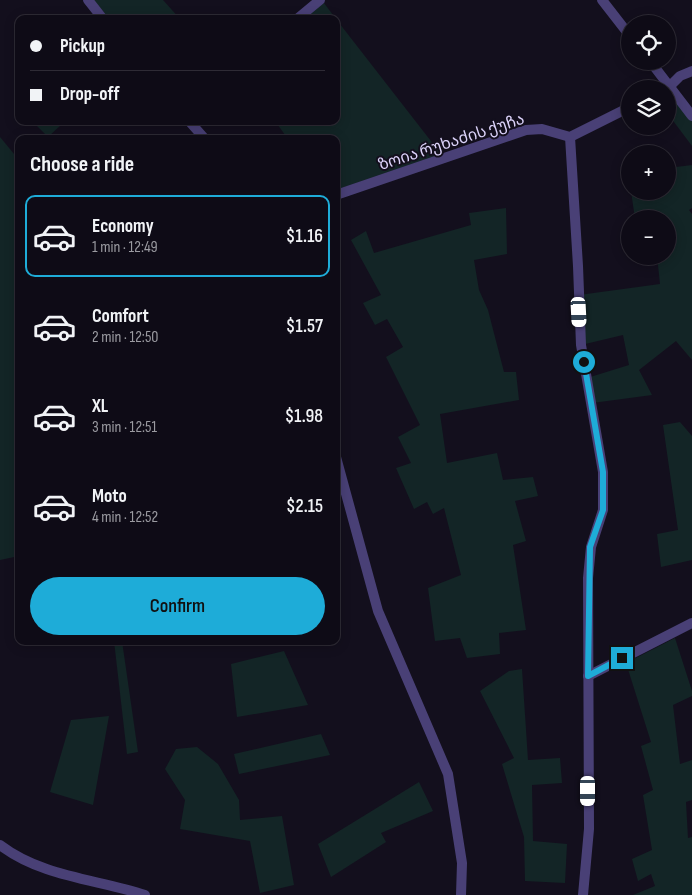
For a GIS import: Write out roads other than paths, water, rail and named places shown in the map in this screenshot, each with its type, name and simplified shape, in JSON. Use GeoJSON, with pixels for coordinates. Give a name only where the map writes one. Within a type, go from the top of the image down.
{"type":"FeatureCollection","features":[{"type":"Feature","properties":{"kind":"street"},"geometry":{"type":"LineString","coordinates":[[88,0],[100,15]]}},
{"type":"Feature","properties":{"kind":"street"},"geometry":{"type":"LineString","coordinates":[[602,0],[621,24]]}},
{"type":"Feature","properties":{"kind":"street"},"geometry":{"type":"LineString","coordinates":[[301,15],[314,2]]}},
{"type":"Feature","properties":{"kind":"street"},"geometry":{"type":"LineString","coordinates":[[676,80],[680,76],[692,71]]}},
{"type":"Feature","properties":{"kind":"street"},"geometry":{"type":"LineString","coordinates":[[676,97],[692,116]]}},
{"type":"Feature","properties":{"kind":"street"},"geometry":{"type":"LineString","coordinates":[[583,895],[589,829],[588,676],[590,547],[603,510],[603,472],[581,345],[570,137],[621,112]]}},
{"type":"Feature","properties":{"kind":"street"},"geometry":{"type":"LineString","coordinates":[[193,125],[201,135]]}},
{"type":"Feature","properties":{"kind":"street","name":"ზოია რუხაძის ქუჩა"},"geometry":{"type":"LineString","coordinates":[[340,194],[526,130],[542,129],[570,137]]}},
{"type":"Feature","properties":{"kind":"street"},"geometry":{"type":"LineString","coordinates":[[340,472],[378,611],[448,774],[462,863],[461,895]]}},
{"type":"Feature","properties":{"kind":"street"},"geometry":{"type":"LineString","coordinates":[[588,676],[692,624]]}},
{"type":"Feature","properties":{"kind":"street"},"geometry":{"type":"LineString","coordinates":[[0,845],[49,871],[124,888],[145,895]]}}]}
